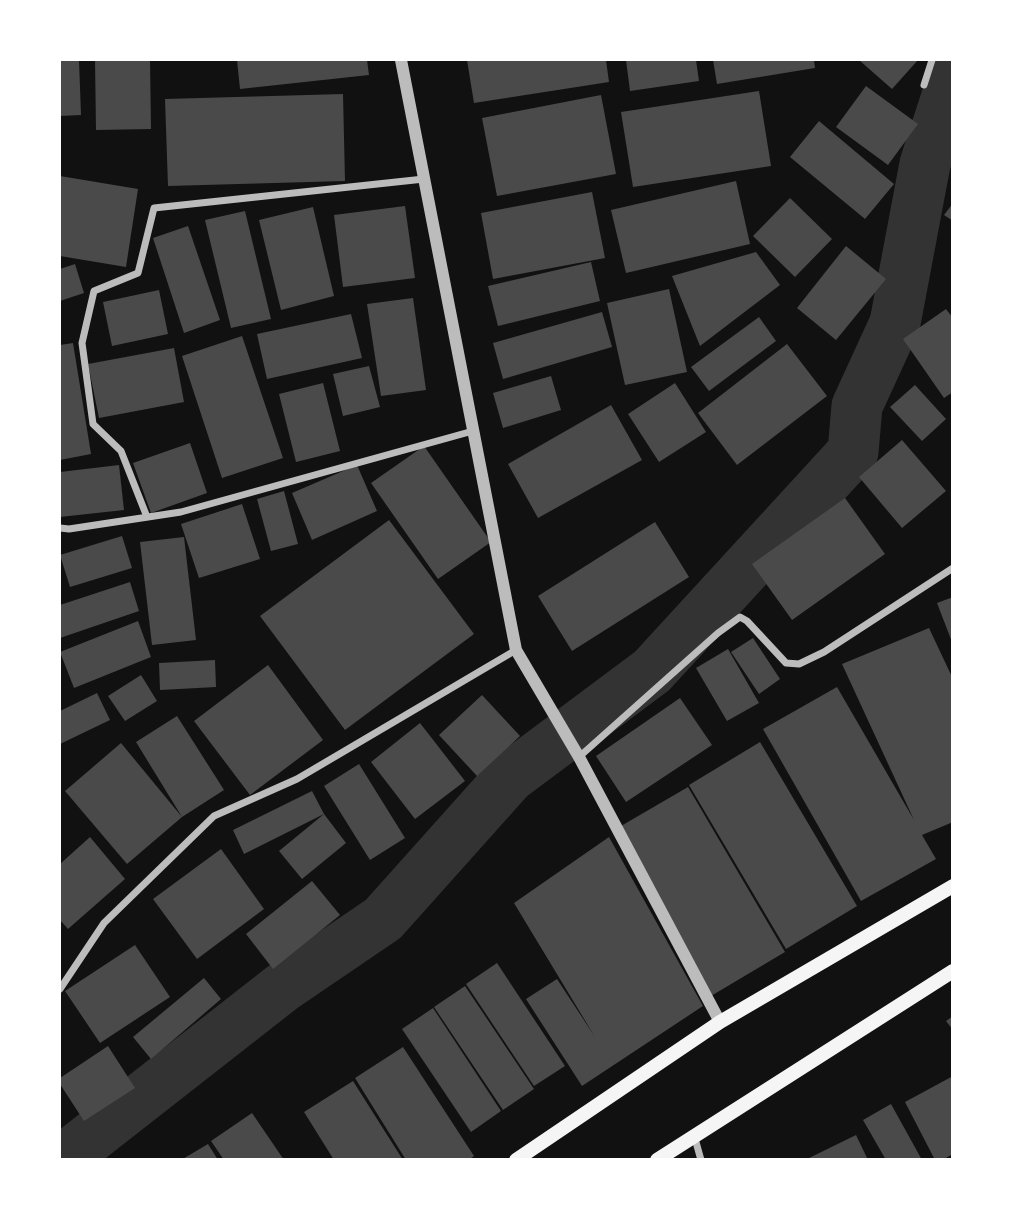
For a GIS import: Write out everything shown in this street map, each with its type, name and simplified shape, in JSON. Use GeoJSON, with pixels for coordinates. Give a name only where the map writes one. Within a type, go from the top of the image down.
{"type":"FeatureCollection","features":[{"type":"Feature","properties":{"kind":"main road"},"geometry":{"type":"LineString","coordinates":[[516,1160],[720,1022],[953,886]]}},
{"type":"Feature","properties":{"kind":"main road"},"geometry":{"type":"LineString","coordinates":[[657,1160],[953,971]]}},
{"type":"Feature","properties":{"kind":"street"},"geometry":{"type":"LineString","coordinates":[[401,60],[516,650],[579,757],[720,1022]]}},
{"type":"Feature","properties":{"kind":"street"},"geometry":{"type":"LineString","coordinates":[[924,85],[932,60]]}},
{"type":"Feature","properties":{"kind":"street"},"geometry":{"type":"LineString","coordinates":[[147,517],[121,451],[93,424],[82,343],[94,291],[138,273],[153,208],[424,179]]}},
{"type":"Feature","properties":{"kind":"street"},"geometry":{"type":"LineString","coordinates":[[60,527],[69,529],[181,512],[473,430]]}},
{"type":"Feature","properties":{"kind":"street"},"geometry":{"type":"LineString","coordinates":[[579,757],[740,617],[747,621],[786,663],[799,664],[824,652],[953,568]]}},
{"type":"Feature","properties":{"kind":"street"},"geometry":{"type":"LineString","coordinates":[[60,989],[104,923],[214,816],[296,779],[516,650]]}},
{"type":"Feature","properties":{"kind":"street"},"geometry":{"type":"LineString","coordinates":[[694,1135],[701,1160]]}},
{"type":"Feature","properties":{"kind":"building"},"geometry":{"type":"Polygon","coordinates":[[[60,60],[79,60],[81,115],[60,116],[60,60]]]}},
{"type":"Feature","properties":{"kind":"building"},"geometry":{"type":"Polygon","coordinates":[[[95,60],[150,60],[151,129],[96,130],[95,60]]]}},
{"type":"Feature","properties":{"kind":"building"},"geometry":{"type":"Polygon","coordinates":[[[237,60],[367,60],[369,75],[240,89],[237,60]]]}},
{"type":"Feature","properties":{"kind":"building"},"geometry":{"type":"Polygon","coordinates":[[[467,60],[606,60],[609,82],[474,103],[467,60]]]}},
{"type":"Feature","properties":{"kind":"building"},"geometry":{"type":"Polygon","coordinates":[[[626,60],[696,60],[699,81],[630,91],[626,60]]]}},
{"type":"Feature","properties":{"kind":"building"},"geometry":{"type":"Polygon","coordinates":[[[713,60],[814,60],[815,68],[717,84],[713,60]]]}},
{"type":"Feature","properties":{"kind":"building"},"geometry":{"type":"Polygon","coordinates":[[[859,60],[918,60],[892,89],[859,60]]]}},
{"type":"Feature","properties":{"kind":"building"},"geometry":{"type":"Polygon","coordinates":[[[866,86],[918,124],[888,165],[836,127],[866,86]]]}},
{"type":"Feature","properties":{"kind":"building"},"geometry":{"type":"Polygon","coordinates":[[[759,91],[771,166],[633,187],[621,112],[759,91]]]}},
{"type":"Feature","properties":{"kind":"building"},"geometry":{"type":"Polygon","coordinates":[[[343,94],[345,181],[168,186],[165,99],[343,94]]]}},
{"type":"Feature","properties":{"kind":"building"},"geometry":{"type":"Polygon","coordinates":[[[601,95],[616,174],[497,196],[482,118],[601,95]]]}},
{"type":"Feature","properties":{"kind":"building"},"geometry":{"type":"Polygon","coordinates":[[[819,121],[894,184],[865,219],[790,157],[819,121]]]}},
{"type":"Feature","properties":{"kind":"building"},"geometry":{"type":"Polygon","coordinates":[[[60,176],[138,189],[126,267],[60,256],[60,176]]]}},
{"type":"Feature","properties":{"kind":"building"},"geometry":{"type":"Polygon","coordinates":[[[736,181],[750,244],[626,273],[611,210],[736,181]]]}},
{"type":"Feature","properties":{"kind":"building"},"geometry":{"type":"Polygon","coordinates":[[[592,192],[605,258],[493,279],[481,213],[592,192]]]}},
{"type":"Feature","properties":{"kind":"building"},"geometry":{"type":"Polygon","coordinates":[[[790,198],[832,239],[795,277],[753,236],[790,198]]]}},
{"type":"Feature","properties":{"kind":"building"},"geometry":{"type":"Polygon","coordinates":[[[953,203],[953,221],[944,215],[953,203]]]}},
{"type":"Feature","properties":{"kind":"building"},"geometry":{"type":"Polygon","coordinates":[[[405,206],[415,278],[343,287],[334,215],[405,206]]]}},
{"type":"Feature","properties":{"kind":"building"},"geometry":{"type":"Polygon","coordinates":[[[313,207],[334,296],[281,310],[259,220],[313,207]]]}},
{"type":"Feature","properties":{"kind":"building"},"geometry":{"type":"Polygon","coordinates":[[[245,211],[271,319],[231,328],[205,220],[245,211]]]}},
{"type":"Feature","properties":{"kind":"building"},"geometry":{"type":"Polygon","coordinates":[[[188,226],[220,320],[184,333],[153,238],[188,226]]]}},
{"type":"Feature","properties":{"kind":"building"},"geometry":{"type":"Polygon","coordinates":[[[846,246],[886,279],[836,340],[797,308],[846,246]]]}},
{"type":"Feature","properties":{"kind":"building"},"geometry":{"type":"Polygon","coordinates":[[[756,252],[780,285],[700,346],[672,276],[756,252]]]}},
{"type":"Feature","properties":{"kind":"building"},"geometry":{"type":"Polygon","coordinates":[[[591,262],[600,301],[498,326],[488,286],[591,262]]]}},
{"type":"Feature","properties":{"kind":"building"},"geometry":{"type":"Polygon","coordinates":[[[75,264],[84,293],[60,301],[60,269],[75,264]]]}},
{"type":"Feature","properties":{"kind":"building"},"geometry":{"type":"Polygon","coordinates":[[[669,289],[687,372],[625,385],[607,303],[669,289]]]}},
{"type":"Feature","properties":{"kind":"building"},"geometry":{"type":"Polygon","coordinates":[[[159,290],[168,334],[112,346],[103,302],[159,290]]]}},
{"type":"Feature","properties":{"kind":"building"},"geometry":{"type":"Polygon","coordinates":[[[413,298],[426,390],[381,396],[367,304],[413,298]]]}},
{"type":"Feature","properties":{"kind":"building"},"geometry":{"type":"Polygon","coordinates":[[[946,309],[953,318],[953,392],[944,398],[903,339],[946,309]]]}},
{"type":"Feature","properties":{"kind":"building"},"geometry":{"type":"Polygon","coordinates":[[[602,312],[612,347],[503,379],[493,343],[602,312]]]}},
{"type":"Feature","properties":{"kind":"building"},"geometry":{"type":"Polygon","coordinates":[[[351,314],[362,358],[267,379],[257,334],[351,314]]]}},
{"type":"Feature","properties":{"kind":"building"},"geometry":{"type":"Polygon","coordinates":[[[759,317],[776,341],[709,391],[691,367],[759,317]]]}},
{"type":"Feature","properties":{"kind":"building"},"geometry":{"type":"Polygon","coordinates":[[[242,336],[283,458],[222,478],[182,356],[242,336]]]}},
{"type":"Feature","properties":{"kind":"building"},"geometry":{"type":"Polygon","coordinates":[[[73,343],[91,454],[60,460],[60,345],[73,343]]]}},
{"type":"Feature","properties":{"kind":"building"},"geometry":{"type":"Polygon","coordinates":[[[787,344],[827,396],[737,465],[698,413],[787,344]]]}},
{"type":"Feature","properties":{"kind":"building"},"geometry":{"type":"Polygon","coordinates":[[[174,348],[184,402],[99,418],[88,364],[174,348]]]}},
{"type":"Feature","properties":{"kind":"building"},"geometry":{"type":"Polygon","coordinates":[[[369,366],[380,407],[343,416],[333,374],[369,366]]]}},
{"type":"Feature","properties":{"kind":"building"},"geometry":{"type":"Polygon","coordinates":[[[551,376],[561,410],[503,428],[493,393],[551,376]]]}},
{"type":"Feature","properties":{"kind":"building"},"geometry":{"type":"Polygon","coordinates":[[[323,383],[340,451],[296,462],[279,394],[323,383]]]}},
{"type":"Feature","properties":{"kind":"building"},"geometry":{"type":"Polygon","coordinates":[[[675,383],[706,432],[659,462],[628,414],[675,383]]]}},
{"type":"Feature","properties":{"kind":"building"},"geometry":{"type":"Polygon","coordinates":[[[915,385],[946,419],[922,441],[890,407],[915,385]]]}},
{"type":"Feature","properties":{"kind":"building"},"geometry":{"type":"Polygon","coordinates":[[[611,405],[642,460],[538,518],[508,464],[611,405]]]}},
{"type":"Feature","properties":{"kind":"building"},"geometry":{"type":"Polygon","coordinates":[[[902,440],[946,491],[902,528],[859,477],[902,440]]]}},
{"type":"Feature","properties":{"kind":"building"},"geometry":{"type":"Polygon","coordinates":[[[190,443],[207,493],[151,513],[133,463],[190,443]]]}},
{"type":"Feature","properties":{"kind":"building"},"geometry":{"type":"Polygon","coordinates":[[[424,446],[491,542],[438,579],[371,483],[424,446]]]}},
{"type":"Feature","properties":{"kind":"building"},"geometry":{"type":"Polygon","coordinates":[[[119,465],[124,510],[60,517],[60,472],[119,465]]]}},
{"type":"Feature","properties":{"kind":"building"},"geometry":{"type":"Polygon","coordinates":[[[357,465],[377,511],[312,540],[292,493],[357,465]]]}},
{"type":"Feature","properties":{"kind":"building"},"geometry":{"type":"Polygon","coordinates":[[[284,491],[298,544],[271,551],[257,499],[284,491]]]}},
{"type":"Feature","properties":{"kind":"building"},"geometry":{"type":"Polygon","coordinates":[[[845,498],[885,554],[792,620],[752,564],[845,498]]]}},
{"type":"Feature","properties":{"kind":"building"},"geometry":{"type":"Polygon","coordinates":[[[242,504],[260,559],[199,578],[181,524],[242,504]]]}},
{"type":"Feature","properties":{"kind":"building"},"geometry":{"type":"Polygon","coordinates":[[[389,520],[474,634],[345,730],[260,616],[389,520]]]}},
{"type":"Feature","properties":{"kind":"building"},"geometry":{"type":"Polygon","coordinates":[[[655,522],[689,577],[572,651],[538,596],[655,522]]]}},
{"type":"Feature","properties":{"kind":"building"},"geometry":{"type":"Polygon","coordinates":[[[122,536],[132,568],[70,587],[60,555],[122,536]]]}},
{"type":"Feature","properties":{"kind":"building"},"geometry":{"type":"Polygon","coordinates":[[[184,537],[196,640],[152,645],[140,542],[184,537]]]}},
{"type":"Feature","properties":{"kind":"building"},"geometry":{"type":"Polygon","coordinates":[[[130,582],[139,611],[60,638],[60,605],[130,582]]]}},
{"type":"Feature","properties":{"kind":"building"},"geometry":{"type":"Polygon","coordinates":[[[953,597],[953,642],[952,642],[937,603],[953,597]]]}},
{"type":"Feature","properties":{"kind":"building"},"geometry":{"type":"Polygon","coordinates":[[[138,621],[151,657],[74,688],[60,652],[138,621]]]}},
{"type":"Feature","properties":{"kind":"building"},"geometry":{"type":"Polygon","coordinates":[[[929,628],[953,679],[953,822],[922,835],[936,859],[861,901],[763,729],[837,687],[914,820],[842,664],[929,628]]]}},
{"type":"Feature","properties":{"kind":"building"},"geometry":{"type":"Polygon","coordinates":[[[753,638],[780,679],[759,694],[731,652],[753,638]]]}},
{"type":"Feature","properties":{"kind":"building"},"geometry":{"type":"Polygon","coordinates":[[[728,649],[759,703],[727,721],[696,668],[728,649]]]}},
{"type":"Feature","properties":{"kind":"building"},"geometry":{"type":"Polygon","coordinates":[[[215,660],[216,687],[160,690],[159,663],[215,660]]]}},
{"type":"Feature","properties":{"kind":"building"},"geometry":{"type":"Polygon","coordinates":[[[268,665],[323,740],[250,795],[194,721],[268,665]]]}},
{"type":"Feature","properties":{"kind":"building"},"geometry":{"type":"Polygon","coordinates":[[[141,675],[157,701],[125,721],[108,696],[141,675]]]}},
{"type":"Feature","properties":{"kind":"building"},"geometry":{"type":"Polygon","coordinates":[[[97,693],[110,720],[60,744],[60,711],[97,693]]]}},
{"type":"Feature","properties":{"kind":"building"},"geometry":{"type":"Polygon","coordinates":[[[482,695],[520,736],[477,776],[439,735],[482,695]]]}},
{"type":"Feature","properties":{"kind":"building"},"geometry":{"type":"Polygon","coordinates":[[[680,698],[712,745],[626,802],[596,756],[680,698]]]}},
{"type":"Feature","properties":{"kind":"building"},"geometry":{"type":"Polygon","coordinates":[[[177,716],[224,790],[182,817],[136,742],[177,716]]]}},
{"type":"Feature","properties":{"kind":"building"},"geometry":{"type":"Polygon","coordinates":[[[420,723],[465,781],[415,819],[371,762],[420,723]]]}},
{"type":"Feature","properties":{"kind":"building"},"geometry":{"type":"Polygon","coordinates":[[[760,742],[857,906],[786,949],[689,785],[760,742]]]}},
{"type":"Feature","properties":{"kind":"building"},"geometry":{"type":"Polygon","coordinates":[[[121,743],[182,817],[127,864],[65,791],[121,743]]]}},
{"type":"Feature","properties":{"kind":"building"},"geometry":{"type":"Polygon","coordinates":[[[359,764],[405,838],[370,860],[324,786],[359,764]]]}},
{"type":"Feature","properties":{"kind":"building"},"geometry":{"type":"Polygon","coordinates":[[[688,787],[785,952],[711,996],[621,826],[688,787]]]}},
{"type":"Feature","properties":{"kind":"building"},"geometry":{"type":"Polygon","coordinates":[[[312,791],[324,814],[244,854],[233,830],[312,791]]]}},
{"type":"Feature","properties":{"kind":"building"},"geometry":{"type":"Polygon","coordinates":[[[324,814],[346,843],[302,879],[279,851],[324,814]]]}},
{"type":"Feature","properties":{"kind":"building"},"geometry":{"type":"Polygon","coordinates":[[[90,837],[125,879],[68,929],[60,920],[60,864],[90,837]]]}},
{"type":"Feature","properties":{"kind":"building"},"geometry":{"type":"Polygon","coordinates":[[[609,837],[703,1006],[582,1086],[526,999],[557,979],[595,1037],[514,903],[609,837]]]}},
{"type":"Feature","properties":{"kind":"building"},"geometry":{"type":"Polygon","coordinates":[[[221,849],[264,909],[197,959],[153,899],[221,849]]]}},
{"type":"Feature","properties":{"kind":"building"},"geometry":{"type":"Polygon","coordinates":[[[312,881],[340,915],[273,969],[246,934],[312,881]]]}},
{"type":"Feature","properties":{"kind":"building"},"geometry":{"type":"Polygon","coordinates":[[[135,945],[170,997],[100,1043],[65,991],[135,945]]]}},
{"type":"Feature","properties":{"kind":"building"},"geometry":{"type":"Polygon","coordinates":[[[497,963],[565,1066],[534,1086],[466,984],[497,963]]]}},
{"type":"Feature","properties":{"kind":"building"},"geometry":{"type":"Polygon","coordinates":[[[204,978],[221,999],[151,1059],[133,1037],[204,978]]]}},
{"type":"Feature","properties":{"kind":"building"},"geometry":{"type":"Polygon","coordinates":[[[465,986],[534,1089],[503,1110],[434,1007],[465,986]]]}},
{"type":"Feature","properties":{"kind":"building"},"geometry":{"type":"Polygon","coordinates":[[[433,1008],[501,1111],[471,1132],[402,1029],[433,1008]]]}},
{"type":"Feature","properties":{"kind":"building"},"geometry":{"type":"Polygon","coordinates":[[[953,1016],[953,1030],[946,1021],[953,1016]]]}},
{"type":"Feature","properties":{"kind":"building"},"geometry":{"type":"Polygon","coordinates":[[[108,1046],[135,1088],[84,1121],[60,1084],[60,1078],[108,1046]]]}},
{"type":"Feature","properties":{"kind":"building"},"geometry":{"type":"Polygon","coordinates":[[[403,1047],[474,1156],[469,1160],[406,1160],[355,1078],[403,1047]]]}},
{"type":"Feature","properties":{"kind":"building"},"geometry":{"type":"Polygon","coordinates":[[[953,1076],[953,1154],[942,1160],[935,1160],[905,1102],[953,1076]]]}},
{"type":"Feature","properties":{"kind":"building"},"geometry":{"type":"Polygon","coordinates":[[[353,1081],[403,1160],[334,1160],[304,1112],[353,1081]]]}},
{"type":"Feature","properties":{"kind":"building"},"geometry":{"type":"Polygon","coordinates":[[[891,1104],[922,1160],[886,1160],[863,1120],[891,1104]]]}},
{"type":"Feature","properties":{"kind":"building"},"geometry":{"type":"Polygon","coordinates":[[[252,1113],[284,1160],[224,1160],[211,1141],[252,1113]]]}},
{"type":"Feature","properties":{"kind":"building"},"geometry":{"type":"Polygon","coordinates":[[[856,1135],[868,1160],[805,1160],[856,1135]]]}},
{"type":"Feature","properties":{"kind":"building"},"geometry":{"type":"Polygon","coordinates":[[[208,1144],[218,1160],[181,1160],[208,1144]]]}},
{"type":"Feature","properties":{"kind":"waterway"},"geometry":{"type":"LineString","coordinates":[[62,1160],[283,987],[383,919],[510,777],[652,671],[853,452],[857,406],[895,323],[925,164],[953,78]]}}]}
